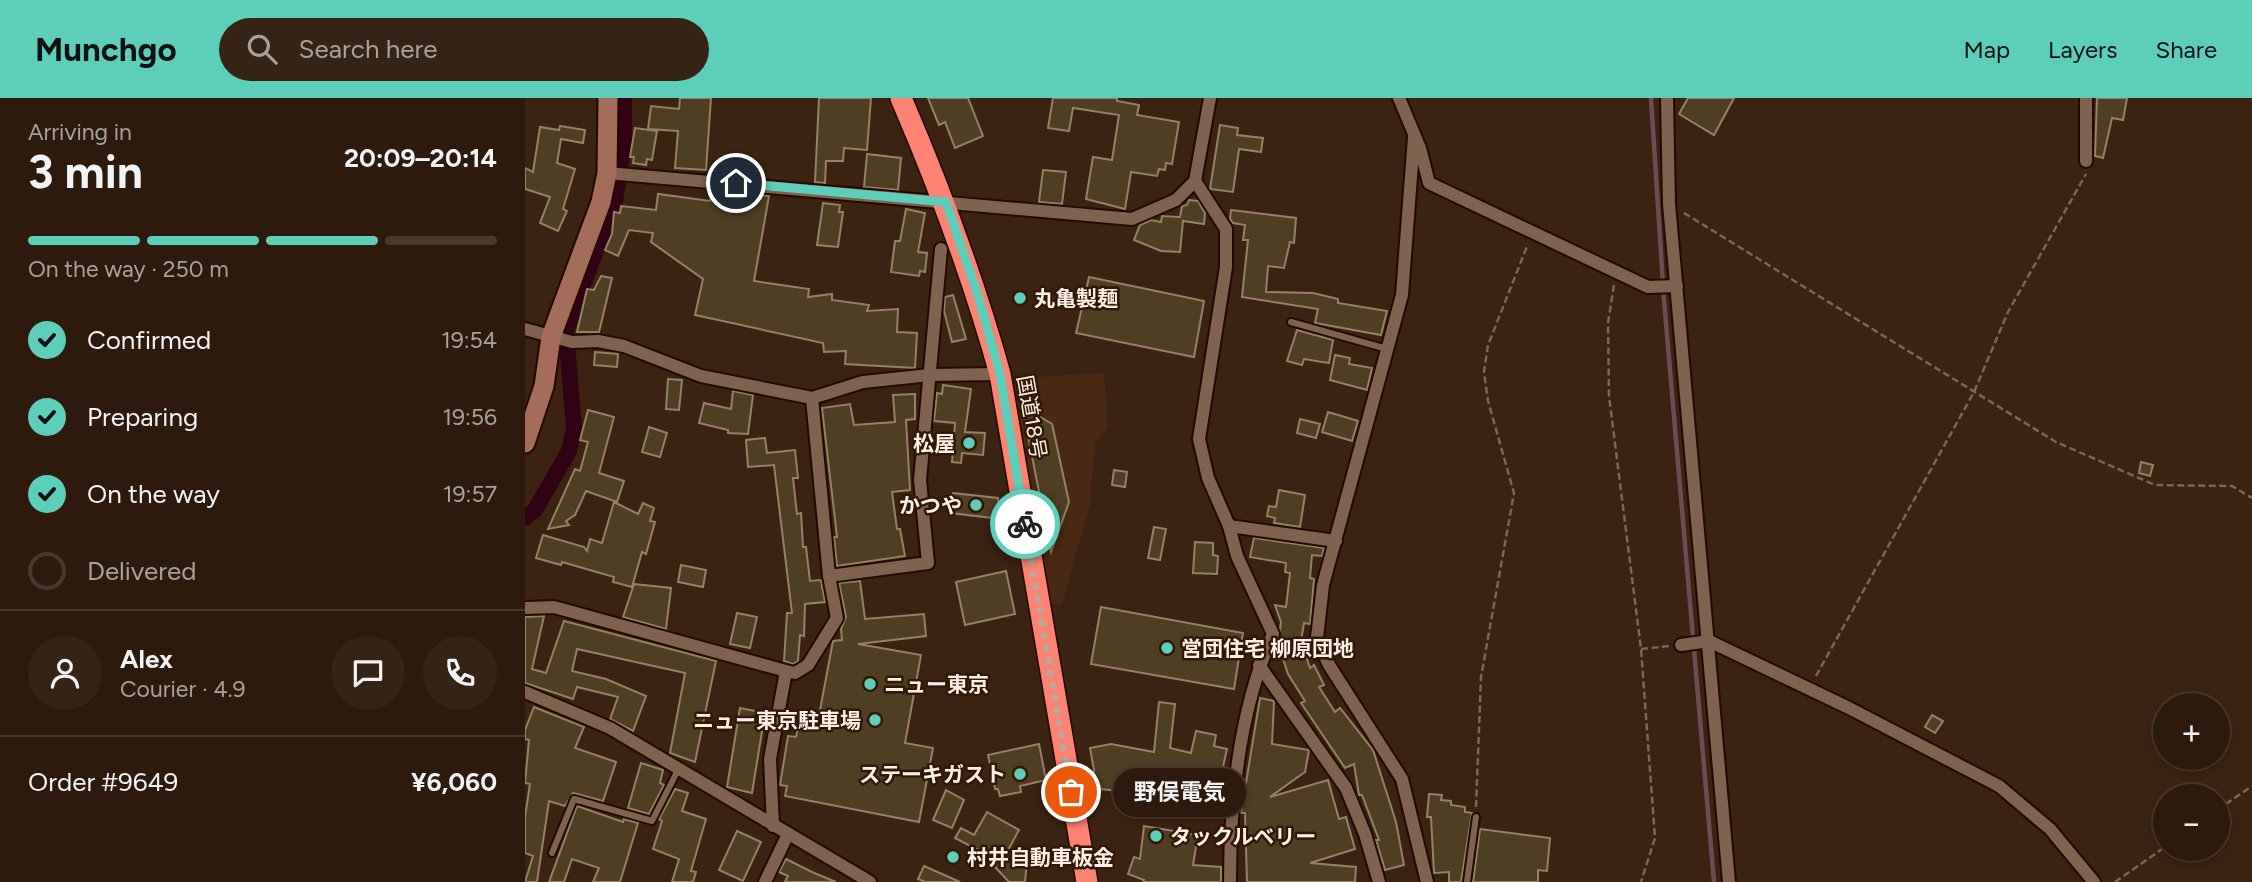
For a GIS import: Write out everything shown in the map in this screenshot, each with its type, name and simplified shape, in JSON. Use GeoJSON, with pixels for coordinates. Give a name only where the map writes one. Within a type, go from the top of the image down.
{"type":"FeatureCollection","features":[{"type":"Feature","properties":{"kind":"highway","name":"国道18号"},"geometry":{"type":"LineString","coordinates":[[901,98],[946,202],[978,296],[1000,374],[1087,882]]}},
{"type":"Feature","properties":{"kind":"main road"},"geometry":{"type":"LineString","coordinates":[[525,443],[529,421],[544,386],[554,338],[611,172],[607,98]]}},
{"type":"Feature","properties":{"kind":"street"},"geometry":{"type":"LineString","coordinates":[[611,172],[1132,219],[1176,200],[1195,181],[1210,98]]}},
{"type":"Feature","properties":{"kind":"street"},"geometry":{"type":"LineString","coordinates":[[1399,98],[1420,148],[1429,183],[1648,287],[1673,286]]}},
{"type":"Feature","properties":{"kind":"street"},"geometry":{"type":"LineString","coordinates":[[1667,98],[1673,286],[1729,882]]}},
{"type":"Feature","properties":{"kind":"street"},"geometry":{"type":"LineString","coordinates":[[2086,161],[2087,98]]}},
{"type":"Feature","properties":{"kind":"street"},"geometry":{"type":"LineString","coordinates":[[1414,136],[1402,295],[1323,585],[1317,638],[1329,665],[1402,779],[1427,882]]}},
{"type":"Feature","properties":{"kind":"street"},"geometry":{"type":"LineString","coordinates":[[1195,181],[1226,229],[1226,267],[1199,439],[1208,478],[1229,526],[1237,556],[1273,634],[1259,665],[1235,780],[1230,831],[1230,882]]}},
{"type":"Feature","properties":{"kind":"street"},"geometry":{"type":"LineString","coordinates":[[829,576],[928,563],[920,480],[941,249]]}},
{"type":"Feature","properties":{"kind":"street"},"geometry":{"type":"LineString","coordinates":[[525,329],[572,342],[598,341],[624,346],[701,376],[812,398],[863,382],[930,374],[1000,374]]}},
{"type":"Feature","properties":{"kind":"street"},"geometry":{"type":"LineString","coordinates":[[525,608],[554,607],[795,673],[808,665],[837,618],[829,576],[812,398]]}},
{"type":"Feature","properties":{"kind":"street"},"geometry":{"type":"LineString","coordinates":[[1229,526],[1336,541]]}},
{"type":"Feature","properties":{"kind":"street"},"geometry":{"type":"LineString","coordinates":[[1681,645],[1705,642],[1809,689],[1999,786],[2050,829],[2094,882]]}},
{"type":"Feature","properties":{"kind":"street"},"geometry":{"type":"LineString","coordinates":[[1259,665],[1346,788],[1379,882]]}},
{"type":"Feature","properties":{"kind":"street"},"geometry":{"type":"LineString","coordinates":[[773,826],[769,759],[786,671]]}},
{"type":"Feature","properties":{"kind":"street"},"geometry":{"type":"LineString","coordinates":[[526,697],[610,728],[870,882]]}},
{"type":"Feature","properties":{"kind":"street"},"geometry":{"type":"LineString","coordinates":[[765,882],[788,834]]}},
{"type":"Feature","properties":{"kind":"lane"},"geometry":{"type":"LineString","coordinates":[[1291,322],[1387,349]]}},
{"type":"Feature","properties":{"kind":"lane"},"geometry":{"type":"LineString","coordinates":[[552,853],[574,799],[652,821],[678,770]]}},
{"type":"Feature","properties":{"kind":"lane"},"geometry":{"type":"LineString","coordinates":[[1467,882],[1476,817]]}},
{"type":"Feature","properties":{"kind":"path"},"geometry":{"type":"LineString","coordinates":[[1809,689],[1974,392],[2008,312],[2086,176],[2086,161]]}},
{"type":"Feature","properties":{"kind":"path"},"geometry":{"type":"LineString","coordinates":[[1669,204],[2056,442],[2155,485],[2232,486],[2252,498]]}},
{"type":"Feature","properties":{"kind":"path"},"geometry":{"type":"LineString","coordinates":[[1476,817],[1481,677],[1514,493],[1488,401],[1484,372],[1488,345],[1534,231]]}},
{"type":"Feature","properties":{"kind":"path"},"geometry":{"type":"LineString","coordinates":[[1616,271],[1608,323],[1609,396],[1641,649],[1655,838],[1641,882]]}},
{"type":"Feature","properties":{"kind":"path"},"geometry":{"type":"LineString","coordinates":[[1641,649],[1681,645]]}},
{"type":"Feature","properties":{"kind":"path"},"geometry":{"type":"LineString","coordinates":[[2230,801],[2252,786]]}},
{"type":"Feature","properties":{"kind":"path"},"geometry":{"type":"LineString","coordinates":[[2115,882],[2153,855]]}},
{"type":"Feature","properties":{"kind":"shaded area"},"geometry":{"type":"Polygon","coordinates":[[[1104,373],[1108,428],[1095,443],[1090,504],[1062,605],[1051,604],[1006,379],[1104,373]]]}},
{"type":"Feature","properties":{"kind":"building"},"geometry":{"type":"Polygon","coordinates":[[[680,98],[711,98],[706,170],[675,168],[678,131],[648,129],[651,106],[679,109],[680,98]]]}},
{"type":"Feature","properties":{"kind":"building"},"geometry":{"type":"Polygon","coordinates":[[[819,98],[871,98],[867,150],[844,148],[843,161],[826,161],[825,183],[815,182],[819,98]]]}},
{"type":"Feature","properties":{"kind":"building"},"geometry":{"type":"Polygon","coordinates":[[[928,98],[968,98],[983,136],[955,148],[945,122],[939,125],[928,98]]]}},
{"type":"Feature","properties":{"kind":"building"},"geometry":{"type":"Polygon","coordinates":[[[1053,98],[1117,98],[1117,101],[1139,105],[1137,115],[1179,122],[1172,164],[1166,163],[1165,170],[1159,169],[1157,176],[1131,172],[1125,209],[1086,199],[1093,157],[1112,160],[1119,115],[1073,108],[1069,131],[1048,128],[1053,98]]]}},
{"type":"Feature","properties":{"kind":"building"},"geometry":{"type":"Polygon","coordinates":[[[1688,98],[1734,98],[1714,135],[1679,114],[1688,98]]]}},
{"type":"Feature","properties":{"kind":"building"},"geometry":{"type":"Polygon","coordinates":[[[2097,98],[2127,98],[2123,120],[2112,118],[2103,158],[2095,156],[2097,98]]]}},
{"type":"Feature","properties":{"kind":"building"},"geometry":{"type":"Polygon","coordinates":[[[1220,125],[1238,128],[1237,135],[1263,138],[1261,152],[1239,149],[1233,192],[1210,189],[1220,125]]]}},
{"type":"Feature","properties":{"kind":"building"},"geometry":{"type":"Polygon","coordinates":[[[560,126],[585,130],[583,143],[561,139],[557,163],[575,169],[563,209],[567,211],[558,231],[540,223],[550,197],[525,189],[525,168],[533,172],[540,127],[559,130],[560,126]]]}},
{"type":"Feature","properties":{"kind":"building"},"geometry":{"type":"Polygon","coordinates":[[[635,128],[657,131],[652,160],[647,159],[646,165],[633,163],[634,157],[630,157],[635,128]]]}},
{"type":"Feature","properties":{"kind":"building"},"geometry":{"type":"Polygon","coordinates":[[[867,154],[901,158],[898,190],[864,187],[867,154]]]}},
{"type":"Feature","properties":{"kind":"building"},"geometry":{"type":"Polygon","coordinates":[[[1043,170],[1066,172],[1062,204],[1039,202],[1043,170]]]}},
{"type":"Feature","properties":{"kind":"building"},"geometry":{"type":"Polygon","coordinates":[[[712,191],[769,196],[754,281],[809,289],[808,297],[832,294],[832,300],[869,305],[867,311],[898,309],[897,332],[917,333],[915,368],[845,364],[846,351],[824,352],[823,343],[695,315],[703,279],[651,242],[653,233],[629,230],[618,256],[605,250],[612,234],[614,212],[620,213],[621,206],[656,210],[658,194],[710,201],[712,191]]]}},
{"type":"Feature","properties":{"kind":"building"},"geometry":{"type":"Polygon","coordinates":[[[1189,200],[1198,201],[1205,213],[1204,224],[1183,221],[1180,252],[1161,251],[1134,240],[1140,225],[1151,220],[1161,222],[1162,216],[1180,217],[1182,206],[1187,205],[1189,200]]]}},
{"type":"Feature","properties":{"kind":"building"},"geometry":{"type":"Polygon","coordinates":[[[823,203],[840,205],[839,212],[843,212],[838,247],[817,245],[823,203]]]}},
{"type":"Feature","properties":{"kind":"building"},"geometry":{"type":"Polygon","coordinates":[[[906,209],[925,213],[918,252],[927,253],[925,272],[920,271],[919,276],[891,272],[895,241],[900,241],[906,209]]]}},
{"type":"Feature","properties":{"kind":"building"},"geometry":{"type":"Polygon","coordinates":[[[1231,210],[1296,218],[1294,243],[1290,242],[1284,268],[1268,266],[1266,292],[1313,293],[1338,299],[1338,303],[1387,311],[1381,335],[1315,323],[1318,309],[1242,297],[1248,240],[1243,240],[1245,225],[1233,223],[1230,219],[1231,210]]]}},
{"type":"Feature","properties":{"kind":"building"},"geometry":{"type":"Polygon","coordinates":[[[601,276],[612,278],[599,332],[577,332],[587,289],[594,290],[601,276]]]}},
{"type":"Feature","properties":{"kind":"building"},"geometry":{"type":"Polygon","coordinates":[[[1089,277],[1204,301],[1194,357],[1076,333],[1089,277]]]}},
{"type":"Feature","properties":{"kind":"building"},"geometry":{"type":"Polygon","coordinates":[[[953,295],[966,339],[952,342],[944,311],[945,297],[953,295]]]}},
{"type":"Feature","properties":{"kind":"building"},"geometry":{"type":"Polygon","coordinates":[[[1297,330],[1333,340],[1329,363],[1304,359],[1302,365],[1287,361],[1297,330]]]}},
{"type":"Feature","properties":{"kind":"building"},"geometry":{"type":"Polygon","coordinates":[[[595,352],[618,354],[617,367],[594,365],[595,352]]]}},
{"type":"Feature","properties":{"kind":"building"},"geometry":{"type":"Polygon","coordinates":[[[1335,355],[1350,358],[1349,364],[1372,368],[1367,390],[1330,380],[1335,355]]]}},
{"type":"Feature","properties":{"kind":"building"},"geometry":{"type":"Polygon","coordinates":[[[668,379],[682,380],[679,410],[666,409],[668,379]]]}},
{"type":"Feature","properties":{"kind":"building"},"geometry":{"type":"Polygon","coordinates":[[[943,385],[971,389],[965,432],[985,433],[983,455],[962,453],[961,463],[952,462],[955,423],[934,421],[937,393],[942,394],[943,385]]]}},
{"type":"Feature","properties":{"kind":"building"},"geometry":{"type":"Polygon","coordinates":[[[733,391],[753,395],[748,434],[728,433],[728,430],[699,423],[704,403],[731,409],[733,391]]]}},
{"type":"Feature","properties":{"kind":"building"},"geometry":{"type":"Polygon","coordinates":[[[915,394],[915,419],[906,420],[910,490],[892,492],[897,529],[900,529],[905,556],[837,566],[834,537],[837,537],[822,408],[850,404],[854,425],[895,422],[893,395],[915,394]]]}},
{"type":"Feature","properties":{"kind":"building"},"geometry":{"type":"Polygon","coordinates":[[[1022,406],[1052,424],[1069,502],[1051,552],[1022,406]]]}},
{"type":"Feature","properties":{"kind":"building"},"geometry":{"type":"Polygon","coordinates":[[[588,410],[614,417],[599,473],[624,481],[617,502],[586,491],[575,515],[566,521],[569,525],[548,529],[575,469],[580,471],[588,442],[580,440],[588,410]]]}},
{"type":"Feature","properties":{"kind":"building"},"geometry":{"type":"Polygon","coordinates":[[[1328,412],[1358,421],[1352,441],[1322,432],[1328,412]]]}},
{"type":"Feature","properties":{"kind":"building"},"geometry":{"type":"Polygon","coordinates":[[[1300,419],[1320,424],[1316,438],[1297,433],[1300,419]]]}},
{"type":"Feature","properties":{"kind":"building"},"geometry":{"type":"Polygon","coordinates":[[[649,427],[667,433],[660,457],[642,452],[649,427]]]}},
{"type":"Feature","properties":{"kind":"building"},"geometry":{"type":"Polygon","coordinates":[[[765,438],[767,453],[795,450],[798,478],[793,478],[797,514],[801,513],[803,547],[806,547],[810,581],[821,580],[825,602],[805,604],[804,636],[800,635],[798,661],[793,664],[784,661],[787,613],[792,613],[774,465],[748,467],[746,440],[765,438]]]}},
{"type":"Feature","properties":{"kind":"building"},"geometry":{"type":"Polygon","coordinates":[[[2141,462],[2153,465],[2150,476],[2139,473],[2141,462]]]}},
{"type":"Feature","properties":{"kind":"building"},"geometry":{"type":"Polygon","coordinates":[[[1114,470],[1127,472],[1125,487],[1112,485],[1114,470]]]}},
{"type":"Feature","properties":{"kind":"building"},"geometry":{"type":"Polygon","coordinates":[[[1279,490],[1305,495],[1300,527],[1274,523],[1275,518],[1267,516],[1269,506],[1276,507],[1279,490]]]}},
{"type":"Feature","properties":{"kind":"building","name":"かつや"},"geometry":{"type":"Polygon","coordinates":[[[953,493],[998,498],[1001,519],[951,513],[953,493]]]}},
{"type":"Feature","properties":{"kind":"building"},"geometry":{"type":"Polygon","coordinates":[[[614,502],[638,514],[643,503],[654,508],[650,521],[655,522],[646,554],[642,552],[632,587],[613,582],[614,577],[562,562],[561,565],[536,558],[543,535],[584,547],[587,551],[590,539],[602,543],[614,502]]]}},
{"type":"Feature","properties":{"kind":"building"},"geometry":{"type":"Polygon","coordinates":[[[1154,527],[1166,529],[1160,560],[1148,558],[1154,527]]]}},
{"type":"Feature","properties":{"kind":"building"},"geometry":{"type":"Polygon","coordinates":[[[1254,538],[1324,548],[1322,556],[1312,555],[1310,578],[1314,579],[1310,624],[1304,623],[1301,641],[1310,668],[1314,665],[1324,685],[1319,687],[1335,712],[1340,708],[1373,750],[1396,822],[1404,865],[1385,870],[1376,840],[1379,840],[1362,795],[1359,795],[1354,764],[1345,768],[1301,703],[1305,701],[1288,674],[1278,644],[1281,622],[1275,605],[1286,607],[1290,573],[1285,572],[1286,563],[1250,557],[1254,538]]]}},
{"type":"Feature","properties":{"kind":"building"},"geometry":{"type":"Polygon","coordinates":[[[1195,542],[1213,543],[1213,555],[1218,556],[1217,574],[1193,573],[1195,542]]]}},
{"type":"Feature","properties":{"kind":"building"},"geometry":{"type":"Polygon","coordinates":[[[681,565],[706,570],[703,587],[678,582],[681,565]]]}},
{"type":"Feature","properties":{"kind":"building"},"geometry":{"type":"Polygon","coordinates":[[[1006,571],[1015,614],[965,625],[956,582],[1006,571]]]}},
{"type":"Feature","properties":{"kind":"building"},"geometry":{"type":"Polygon","coordinates":[[[860,581],[865,619],[924,614],[926,636],[858,644],[921,655],[905,743],[933,748],[919,822],[785,796],[787,786],[780,785],[788,736],[796,737],[799,723],[817,726],[833,641],[842,640],[841,629],[846,617],[839,583],[860,581]]]}},
{"type":"Feature","properties":{"kind":"building"},"geometry":{"type":"Polygon","coordinates":[[[634,584],[671,588],[666,629],[623,617],[634,584]]]}},
{"type":"Feature","properties":{"kind":"building","name":"営団住宅 柳原団地"},"geometry":{"type":"Polygon","coordinates":[[[1101,607],[1243,633],[1234,689],[1091,664],[1101,607]]]}},
{"type":"Feature","properties":{"kind":"building"},"geometry":{"type":"Polygon","coordinates":[[[737,613],[757,617],[750,648],[730,644],[737,613]]]}},
{"type":"Feature","properties":{"kind":"building"},"geometry":{"type":"Polygon","coordinates":[[[544,616],[532,669],[546,673],[564,621],[716,661],[695,762],[670,753],[685,673],[577,649],[572,671],[606,679],[646,696],[633,731],[610,719],[618,697],[577,687],[573,699],[525,683],[525,617],[544,616]]]}},
{"type":"Feature","properties":{"kind":"building"},"geometry":{"type":"Polygon","coordinates":[[[1260,698],[1274,701],[1272,744],[1309,750],[1305,772],[1270,797],[1328,780],[1339,819],[1346,817],[1355,849],[1310,863],[1356,867],[1355,882],[1247,882],[1245,813],[1241,813],[1260,698]]]}},
{"type":"Feature","properties":{"kind":"building"},"geometry":{"type":"Polygon","coordinates":[[[1159,702],[1175,704],[1170,748],[1191,753],[1196,731],[1216,735],[1214,746],[1227,749],[1216,798],[1216,816],[1146,807],[1147,801],[1117,798],[1118,791],[1092,788],[1094,770],[1090,748],[1111,744],[1154,752],[1159,702]]]}},
{"type":"Feature","properties":{"kind":"building"},"geometry":{"type":"Polygon","coordinates":[[[534,707],[584,727],[575,748],[616,762],[603,801],[573,793],[565,806],[549,801],[537,882],[525,882],[533,856],[525,853],[525,817],[530,784],[525,783],[529,740],[525,739],[525,730],[534,707]]]}},
{"type":"Feature","properties":{"kind":"building"},"geometry":{"type":"Polygon","coordinates":[[[740,708],[765,713],[752,793],[727,787],[740,708]]]}},
{"type":"Feature","properties":{"kind":"building"},"geometry":{"type":"Polygon","coordinates":[[[1932,715],[1943,721],[1935,733],[1925,727],[1932,715]]]}},
{"type":"Feature","properties":{"kind":"building"},"geometry":{"type":"Polygon","coordinates":[[[1039,744],[1046,780],[1020,786],[1021,792],[1000,796],[998,789],[995,789],[988,755],[1039,744]]]}},
{"type":"Feature","properties":{"kind":"building"},"geometry":{"type":"Polygon","coordinates":[[[641,763],[663,770],[660,783],[664,785],[649,814],[628,808],[641,763]]]}},
{"type":"Feature","properties":{"kind":"building"},"geometry":{"type":"Polygon","coordinates":[[[675,789],[688,793],[682,811],[706,819],[691,871],[696,872],[693,882],[672,882],[679,859],[653,849],[662,821],[659,819],[675,789]]]}},
{"type":"Feature","properties":{"kind":"building"},"geometry":{"type":"Polygon","coordinates":[[[946,790],[964,800],[952,828],[933,820],[946,790]]]}},
{"type":"Feature","properties":{"kind":"building"},"geometry":{"type":"Polygon","coordinates":[[[1429,794],[1442,795],[1441,800],[1451,801],[1451,805],[1465,807],[1465,812],[1472,813],[1461,882],[1449,882],[1449,872],[1434,873],[1431,817],[1427,817],[1429,794]]]}},
{"type":"Feature","properties":{"kind":"building"},"geometry":{"type":"Polygon","coordinates":[[[577,806],[623,822],[624,819],[638,823],[620,882],[593,882],[599,868],[572,859],[564,882],[549,882],[577,806]]]}},
{"type":"Feature","properties":{"kind":"building"},"geometry":{"type":"Polygon","coordinates":[[[987,812],[1019,830],[1007,852],[1027,861],[1025,882],[1009,882],[980,851],[955,838],[961,828],[974,835],[987,812]]]}},
{"type":"Feature","properties":{"kind":"building"},"geometry":{"type":"Polygon","coordinates":[[[1144,826],[1198,835],[1193,865],[1221,867],[1221,882],[1143,882],[1144,880],[1128,874],[1134,857],[1140,859],[1144,826]]]}},
{"type":"Feature","properties":{"kind":"building"},"geometry":{"type":"Polygon","coordinates":[[[1480,829],[1550,838],[1547,871],[1538,870],[1538,882],[1473,882],[1480,829]]]}},
{"type":"Feature","properties":{"kind":"building"},"geometry":{"type":"Polygon","coordinates":[[[737,831],[761,842],[743,881],[719,870],[737,831]]]}},
{"type":"Feature","properties":{"kind":"building"},"geometry":{"type":"Polygon","coordinates":[[[786,859],[836,882],[785,882],[788,876],[779,872],[786,859]]]}},
{"type":"Feature","properties":{"kind":"building"},"geometry":{"type":"Polygon","coordinates":[[[924,866],[960,882],[925,882],[918,879],[924,866]]]}},
{"type":"Feature","properties":{"kind":"waterway"},"geometry":{"type":"LineString","coordinates":[[525,518],[535,510],[569,451],[574,429],[566,330],[615,201],[624,143],[624,98]]}},
{"type":"Feature","properties":{"kind":"waterway"},"geometry":{"type":"LineString","coordinates":[[1651,98],[1664,300],[1714,882]]}},
{"type":"Feature","properties":{"kind":"way so far"},"geometry":{"type":"LineString","coordinates":[[1025,524],[1071,792]]}},
{"type":"Feature","properties":{"kind":"place","name":"丸亀製麺"},"geometry":{"type":"Point","coordinates":[1020,298]}},
{"type":"Feature","properties":{"kind":"place","name":"松屋"},"geometry":{"type":"Point","coordinates":[969,443]}},
{"type":"Feature","properties":{"kind":"place","name":"かつや"},"geometry":{"type":"Point","coordinates":[976,505]}},
{"type":"Feature","properties":{"kind":"place","name":"営団住宅 柳原団地"},"geometry":{"type":"Point","coordinates":[1167,648]}},
{"type":"Feature","properties":{"kind":"place","name":"ニュー東京"},"geometry":{"type":"Point","coordinates":[870,684]}},
{"type":"Feature","properties":{"kind":"place","name":"ニュー東京駐車場"},"geometry":{"type":"Point","coordinates":[875,720]}},
{"type":"Feature","properties":{"kind":"place","name":"ステーキガスト"},"geometry":{"type":"Point","coordinates":[1020,774]}},
{"type":"Feature","properties":{"kind":"place","name":"野俣電気"},"geometry":{"type":"Point","coordinates":[1071,792]}},
{"type":"Feature","properties":{"kind":"place","name":"タックルベリー"},"geometry":{"type":"Point","coordinates":[1156,836]}},
{"type":"Feature","properties":{"kind":"place","name":"村井自動車板金"},"geometry":{"type":"Point","coordinates":[953,857]}},
{"type":"Feature","properties":{"kind":"route"},"geometry":{"type":"LineString","coordinates":[[736,183],[946,202],[978,296],[1000,374],[1025,524]]}}]}
